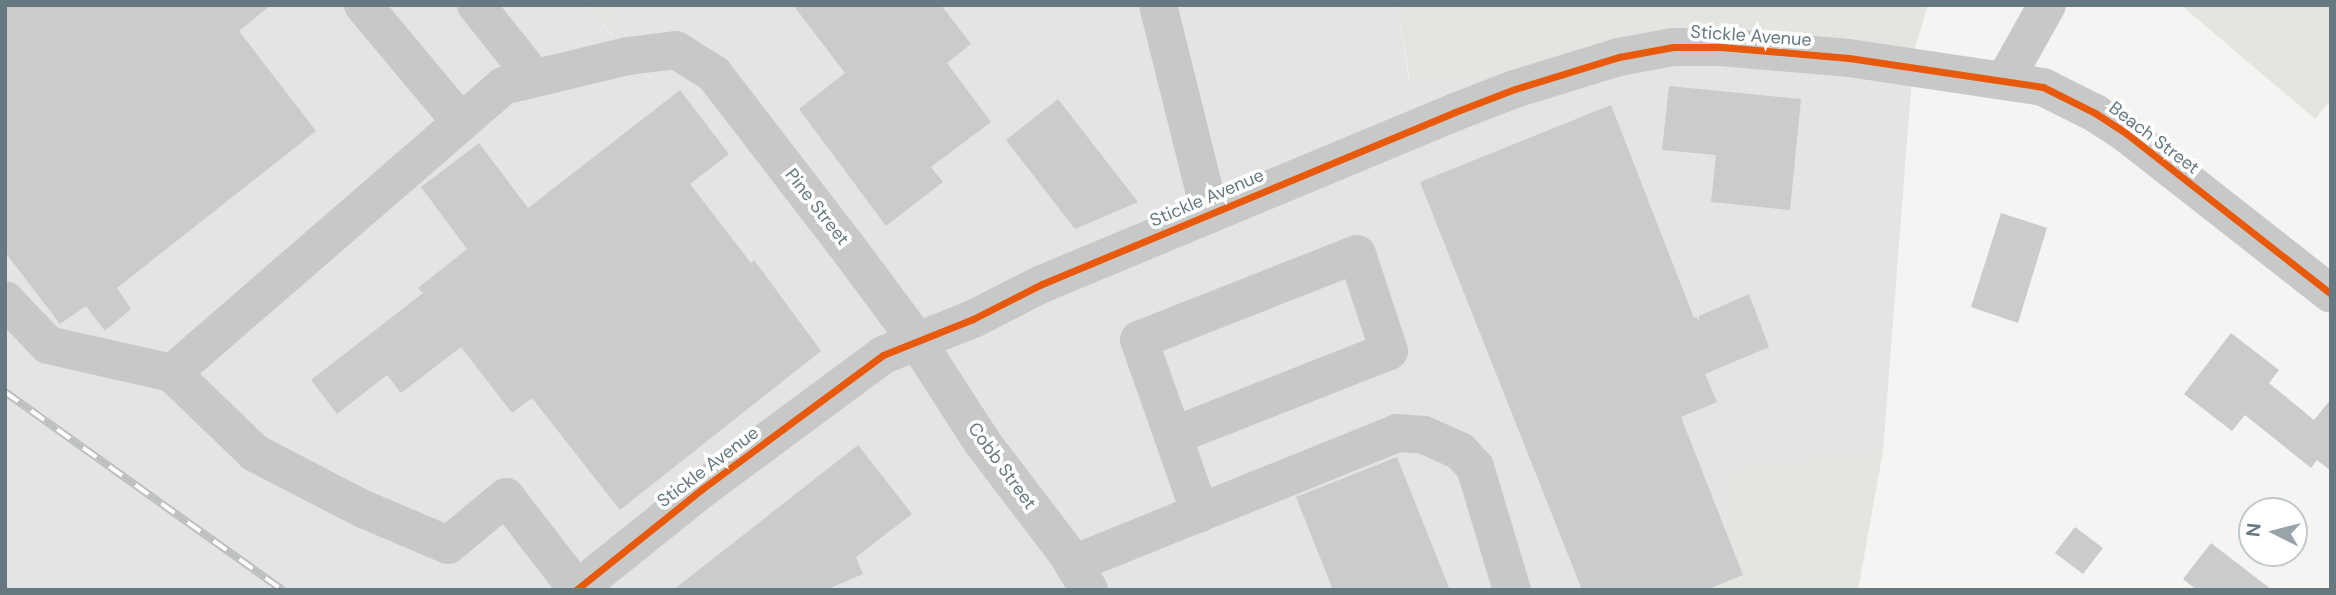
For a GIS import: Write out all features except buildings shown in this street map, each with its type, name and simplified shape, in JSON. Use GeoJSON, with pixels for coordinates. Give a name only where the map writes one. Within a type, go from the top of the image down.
{"type":"FeatureCollection","features":[{"type":"Feature","properties":{"kind":"street"},"geometry":{"type":"LineString","coordinates":[[363,5],[461,122]]}},
{"type":"Feature","properties":{"kind":"street"},"geometry":{"type":"LineString","coordinates":[[172,373],[503,86],[534,79],[476,5]]}},
{"type":"Feature","properties":{"kind":"street"},"geometry":{"type":"LineString","coordinates":[[1158,5],[1210,214]]}},
{"type":"Feature","properties":{"kind":"street"},"geometry":{"type":"LineString","coordinates":[[2006,80],[2047,5]]}},
{"type":"Feature","properties":{"kind":"street","name":"Stickle Avenue"},"geometry":{"type":"LineString","coordinates":[[577,589],[702,489],[883,355],[974,319],[1042,284],[1455,112],[1515,89],[1619,57],[1673,47],[1721,47],[1849,58],[1929,70]]}},
{"type":"Feature","properties":{"kind":"street","name":"Pine Street"},"geometry":{"type":"LineString","coordinates":[[534,79],[628,56],[676,50],[714,74],[917,341]]}},
{"type":"Feature","properties":{"kind":"street","name":"Beach Street"},"geometry":{"type":"LineString","coordinates":[[1929,70],[2006,80],[2043,88],[2095,113],[2127,134],[2331,294]]}},
{"type":"Feature","properties":{"kind":"street"},"geometry":{"type":"LineString","coordinates":[[1173,436],[1389,351],[1357,254],[1139,340],[1200,513]]}},
{"type":"Feature","properties":{"kind":"street"},"geometry":{"type":"LineString","coordinates":[[5,300],[48,345],[172,373],[255,453],[363,509],[447,545],[506,497],[577,589]]}},
{"type":"Feature","properties":{"kind":"street","name":"Cobb Street"},"geometry":{"type":"LineString","coordinates":[[917,341],[982,442],[1081,577]]}},
{"type":"Feature","properties":{"kind":"street"},"geometry":{"type":"LineString","coordinates":[[1081,577],[1200,513],[1396,433],[1424,435],[1460,451],[1475,467],[1512,590]]}},
{"type":"Feature","properties":{"kind":"shaded area"},"geometry":{"type":"Polygon","coordinates":[[[5,5],[584,5],[612,35],[621,5],[1397,5],[1409,80],[1914,51],[1883,451],[1731,469],[1719,590],[5,590],[5,5]]]}},
{"type":"Feature","properties":{"kind":"shaded area"},"geometry":{"type":"Polygon","coordinates":[[[584,5],[621,5],[613,35],[584,5]]]}},
{"type":"Feature","properties":{"kind":"shaded area"},"geometry":{"type":"Polygon","coordinates":[[[1397,5],[1928,5],[1914,51],[1410,81],[1397,5]]]}},
{"type":"Feature","properties":{"kind":"shaded area"},"geometry":{"type":"Polygon","coordinates":[[[2181,5],[2331,5],[2331,100],[2315,119],[2181,5]]]}},
{"type":"Feature","properties":{"kind":"shaded area"},"geometry":{"type":"Polygon","coordinates":[[[1883,451],[1858,590],[1719,590],[1731,469],[1883,451]]]}},
{"type":"Feature","properties":{"kind":"railway"},"geometry":{"type":"LineString","coordinates":[[5,392],[283,590]]}},
{"type":"Feature","properties":{"kind":"cycle path"},"geometry":{"type":"LineString","coordinates":[[576,590],[702,489],[883,355],[973,319],[1042,284],[1455,112],[1515,89],[1619,57],[1673,47],[1721,47],[1849,58],[2043,87],[2095,113],[2127,134],[2331,294]]}}]}
